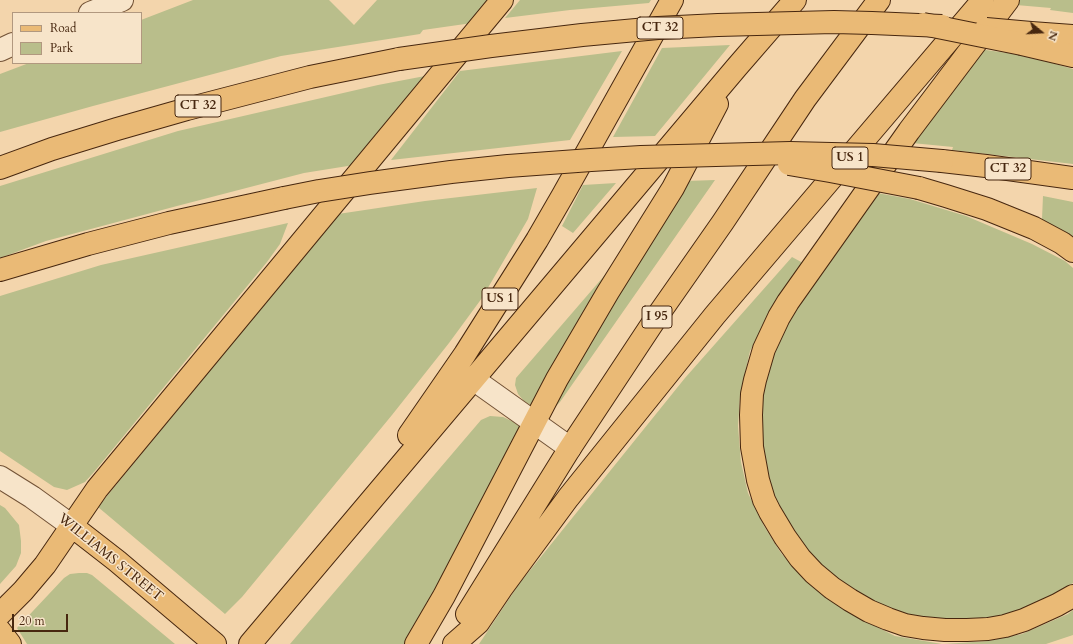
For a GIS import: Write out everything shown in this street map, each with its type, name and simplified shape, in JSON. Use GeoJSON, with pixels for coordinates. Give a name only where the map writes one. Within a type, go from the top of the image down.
{"type":"FeatureCollection","features":[{"type":"Feature","properties":{"kind":"main road"},"geometry":{"type":"LineString","coordinates":[[0,614],[40,571],[102,483],[502,0]]}},
{"type":"Feature","properties":{"kind":"main road","name":"US 1"},"geometry":{"type":"LineString","coordinates":[[302,582],[361,504],[414,429],[506,290],[564,195],[672,0]]}},
{"type":"Feature","properties":{"kind":"main road"},"geometry":{"type":"LineString","coordinates":[[250,644],[795,0]]}},
{"type":"Feature","properties":{"kind":"main road","name":"I 95"},"geometry":{"type":"LineString","coordinates":[[449,644],[570,448],[654,321],[723,222],[805,99],[879,0]]}},
{"type":"Feature","properties":{"kind":"main road","name":"US 1"},"geometry":{"type":"LineString","coordinates":[[454,644],[478,623],[501,589],[568,498],[715,315],[983,0]]}},
{"type":"Feature","properties":{"kind":"main road"},"geometry":{"type":"LineString","coordinates":[[1008,0],[904,138],[801,283],[779,317],[764,349],[752,394],[752,447],[758,480],[764,500],[785,538],[800,558],[814,573],[832,588],[869,611],[905,625],[917,627],[944,630],[988,629],[1005,626],[1024,620],[1058,605],[1073,596]]}},
{"type":"Feature","properties":{"kind":"main road","name":"CT 32"},"geometry":{"type":"LineString","coordinates":[[0,168],[52,149],[110,131],[310,77],[399,59],[567,36],[658,28],[718,25],[872,23],[923,24],[1027,38]]}},
{"type":"Feature","properties":{"kind":"main road"},"geometry":{"type":"LineString","coordinates":[[1027,38],[1073,36]]}},
{"type":"Feature","properties":{"kind":"main road"},"geometry":{"type":"LineString","coordinates":[[1027,38],[1073,56]]}},
{"type":"Feature","properties":{"kind":"main road"},"geometry":{"type":"LineString","coordinates":[[416,644],[444,596],[557,379],[608,292],[674,188],[736,68]]}},
{"type":"Feature","properties":{"kind":"main road","name":"CT 32"},"geometry":{"type":"LineString","coordinates":[[0,270],[88,244],[169,223],[284,198],[370,183],[508,166],[712,154],[832,153],[942,161],[1073,178]]}},
{"type":"Feature","properties":{"kind":"main road"},"geometry":{"type":"LineString","coordinates":[[712,154],[830,170],[919,188],[993,212],[1034,228],[1062,243],[1073,251]]}},
{"type":"Feature","properties":{"kind":"main road","name":"WILLIAMS STREET"},"geometry":{"type":"LineString","coordinates":[[72,526],[117,561],[215,644]]}},
{"type":"Feature","properties":{"kind":"main road"},"geometry":{"type":"LineString","coordinates":[[0,631],[10,644]]}},
{"type":"Feature","properties":{"kind":"street"},"geometry":{"type":"LineString","coordinates":[[80,0],[84,12]]}},
{"type":"Feature","properties":{"kind":"street"},"geometry":{"type":"LineString","coordinates":[[92,12],[122,0]]}},
{"type":"Feature","properties":{"kind":"street"},"geometry":{"type":"LineString","coordinates":[[0,50],[12,44]]}},
{"type":"Feature","properties":{"kind":"street"},"geometry":{"type":"LineString","coordinates":[[473,380],[570,448]]}},
{"type":"Feature","properties":{"kind":"street","name":"WILLIAMS STREET"},"geometry":{"type":"LineString","coordinates":[[0,477],[72,526]]}},
{"type":"Feature","properties":{"kind":"green space"},"geometry":{"type":"Polygon","coordinates":[[[193,0],[329,0],[354,25],[377,0],[490,0],[472,23],[423,30],[420,34],[281,56],[0,132],[0,74],[26,64],[142,64],[142,20],[193,0]]]}},
{"type":"Feature","properties":{"kind":"green space"},"geometry":{"type":"Polygon","coordinates":[[[520,0],[651,0],[649,3],[570,10],[505,18],[520,0]]]}},
{"type":"Feature","properties":{"kind":"green space"},"geometry":{"type":"Polygon","coordinates":[[[1020,0],[1073,0],[1073,13],[1050,10],[1051,8],[1016,5],[1020,0]]]}},
{"type":"Feature","properties":{"kind":"green space"},"geometry":{"type":"Polygon","coordinates":[[[730,45],[655,136],[613,137],[662,48],[730,45]]]}},
{"type":"Feature","properties":{"kind":"green space"},"geometry":{"type":"Polygon","coordinates":[[[979,49],[1014,54],[1073,69],[1073,164],[952,150],[953,147],[912,143],[979,49]]]}},
{"type":"Feature","properties":{"kind":"green space"},"geometry":{"type":"Polygon","coordinates":[[[622,51],[570,140],[391,160],[460,71],[622,51]]]}},
{"type":"Feature","properties":{"kind":"green space"},"geometry":{"type":"Polygon","coordinates":[[[425,76],[354,165],[304,173],[177,206],[46,241],[0,258],[0,186],[178,131],[378,85],[425,76]]]}},
{"type":"Feature","properties":{"kind":"green space"},"geometry":{"type":"Polygon","coordinates":[[[715,180],[560,402],[555,407],[535,408],[524,401],[518,394],[515,385],[516,378],[686,181],[715,180]]]}},
{"type":"Feature","properties":{"kind":"green space"},"geometry":{"type":"Polygon","coordinates":[[[616,183],[573,233],[562,226],[583,185],[616,183]]]}},
{"type":"Feature","properties":{"kind":"green space"},"geometry":{"type":"Polygon","coordinates":[[[537,188],[528,219],[482,298],[449,343],[392,415],[242,597],[225,614],[98,507],[338,214],[425,201],[537,188]]]}},
{"type":"Feature","properties":{"kind":"green space"},"geometry":{"type":"Polygon","coordinates":[[[877,193],[910,199],[966,216],[1032,244],[1065,261],[1073,268],[1073,583],[1039,604],[1005,615],[960,622],[918,619],[853,593],[810,558],[785,522],[767,484],[760,421],[766,377],[781,331],[877,193]]]}},
{"type":"Feature","properties":{"kind":"green space"},"geometry":{"type":"Polygon","coordinates":[[[1043,196],[1073,202],[1073,237],[1048,225],[1042,219],[1043,196]]]}},
{"type":"Feature","properties":{"kind":"green space"},"geometry":{"type":"Polygon","coordinates":[[[288,223],[280,244],[267,262],[85,482],[67,490],[54,487],[0,451],[0,296],[101,265],[288,223]]]}},
{"type":"Feature","properties":{"kind":"green space"},"geometry":{"type":"Polygon","coordinates":[[[792,257],[803,263],[772,310],[750,351],[740,396],[738,426],[741,462],[748,493],[764,526],[781,553],[808,583],[836,604],[895,636],[942,644],[479,644],[519,584],[685,378],[792,257]]]}},
{"type":"Feature","properties":{"kind":"green space"},"geometry":{"type":"Polygon","coordinates":[[[490,416],[503,417],[518,424],[528,436],[523,465],[404,644],[290,644],[481,420],[490,416]]]}},
{"type":"Feature","properties":{"kind":"green space"},"geometry":{"type":"Polygon","coordinates":[[[0,505],[5,508],[19,525],[21,553],[16,566],[0,584],[0,505]]]}},
{"type":"Feature","properties":{"kind":"green space"},"geometry":{"type":"Polygon","coordinates":[[[87,573],[92,575],[175,644],[27,644],[17,628],[64,578],[70,574],[87,573]]]}},
{"type":"Feature","properties":{"kind":"green space"},"geometry":{"type":"Polygon","coordinates":[[[1073,610],[1073,635],[1046,644],[944,644],[988,641],[1022,634],[1068,614],[1073,610]]]}}]}
